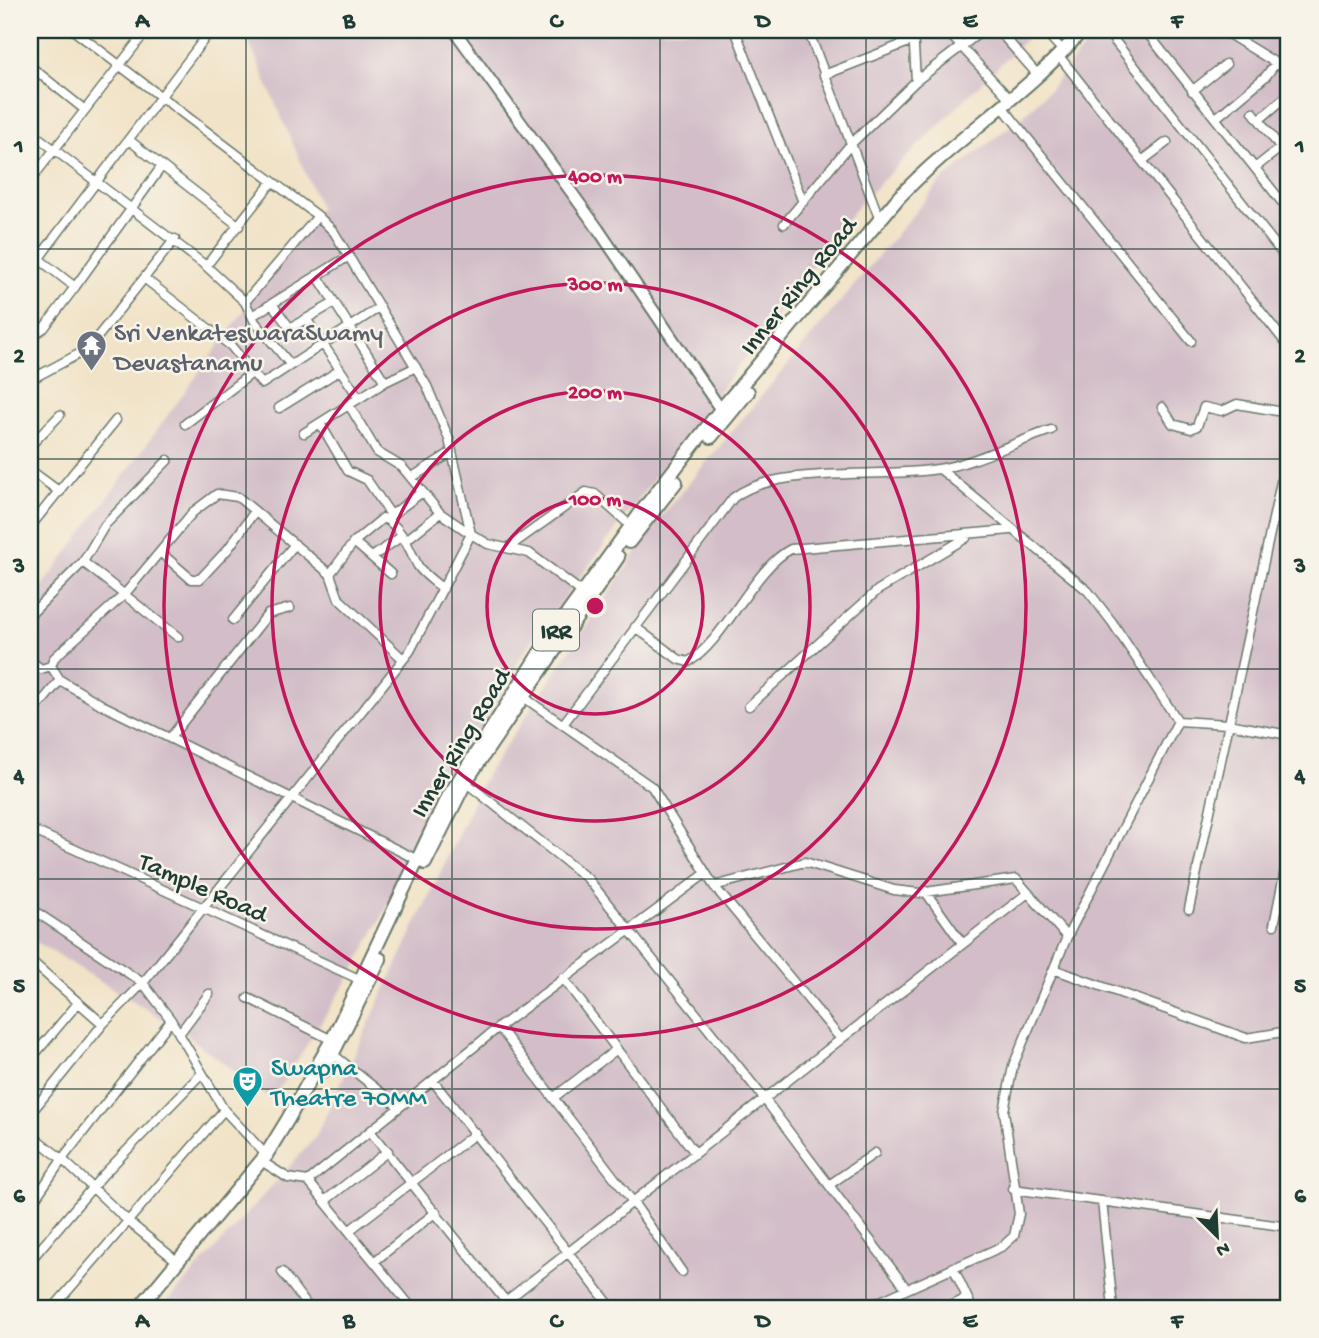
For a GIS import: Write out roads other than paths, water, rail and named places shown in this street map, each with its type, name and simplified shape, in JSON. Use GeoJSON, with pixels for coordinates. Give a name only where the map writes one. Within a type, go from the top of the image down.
{"type":"FeatureCollection","features":[{"type":"Feature","properties":{"kind":"main road","name":"Inner Ring Road"},"geometry":{"type":"LineString","coordinates":[[1007,104],[1037,75],[1063,56],[1082,30]]}},
{"type":"Feature","properties":{"kind":"main road","name":"Inner Ring Road"},"geometry":{"type":"LineString","coordinates":[[139,1308],[267,1160],[332,1040],[418,860],[462,781],[546,643],[631,526],[928,168],[1007,104],[1091,30]]}},
{"type":"Feature","properties":{"kind":"main road","name":"Inner Ring Road"},"geometry":{"type":"LineString","coordinates":[[148,1308],[267,1160],[334,1055],[462,781],[625,547],[724,414]]}},
{"type":"Feature","properties":{"kind":"street"},"geometry":{"type":"LineString","coordinates":[[32,1111],[103,1024],[143,983],[410,651],[471,534],[452,452],[439,415],[416,367],[334,232],[318,216],[74,30]]}},
{"type":"Feature","properties":{"kind":"street"},"geometry":{"type":"LineString","coordinates":[[30,181],[147,30]]}},
{"type":"Feature","properties":{"kind":"street"},"geometry":{"type":"LineString","coordinates":[[30,270],[211,30]]}},
{"type":"Feature","properties":{"kind":"street"},"geometry":{"type":"LineString","coordinates":[[454,30],[724,414]]}},
{"type":"Feature","properties":{"kind":"street"},"geometry":{"type":"LineString","coordinates":[[808,30],[881,223]]}},
{"type":"Feature","properties":{"kind":"street"},"geometry":{"type":"LineString","coordinates":[[913,30],[916,82]]}},
{"type":"Feature","properties":{"kind":"street"},"geometry":{"type":"LineString","coordinates":[[946,30],[963,46],[1191,341]]}},
{"type":"Feature","properties":{"kind":"street"},"geometry":{"type":"LineString","coordinates":[[783,224],[850,145],[916,82],[983,30]]}},
{"type":"Feature","properties":{"kind":"street"},"geometry":{"type":"LineString","coordinates":[[998,30],[1037,75]]}},
{"type":"Feature","properties":{"kind":"street"},"geometry":{"type":"LineString","coordinates":[[1044,30],[1142,161],[1289,346]]}},
{"type":"Feature","properties":{"kind":"street"},"geometry":{"type":"LineString","coordinates":[[1106,30],[1289,262]]}},
{"type":"Feature","properties":{"kind":"street"},"geometry":{"type":"LineString","coordinates":[[1145,30],[1289,211]]}},
{"type":"Feature","properties":{"kind":"street"},"geometry":{"type":"LineString","coordinates":[[1222,30],[1289,71]]}},
{"type":"Feature","properties":{"kind":"street"},"geometry":{"type":"LineString","coordinates":[[739,31],[803,202]]}},
{"type":"Feature","properties":{"kind":"street"},"geometry":{"type":"LineString","coordinates":[[824,75],[914,40]]}},
{"type":"Feature","properties":{"kind":"street"},"geometry":{"type":"LineString","coordinates":[[1192,90],[1226,64]]}},
{"type":"Feature","properties":{"kind":"street"},"geometry":{"type":"LineString","coordinates":[[1216,118],[1266,76],[1275,64]]}},
{"type":"Feature","properties":{"kind":"street"},"geometry":{"type":"LineString","coordinates":[[30,66],[85,110]]}},
{"type":"Feature","properties":{"kind":"street"},"geometry":{"type":"LineString","coordinates":[[1259,120],[1289,94]]}},
{"type":"Feature","properties":{"kind":"street"},"geometry":{"type":"LineString","coordinates":[[1252,112],[1289,159]]}},
{"type":"Feature","properties":{"kind":"street"},"geometry":{"type":"LineString","coordinates":[[30,131],[98,180],[206,265],[245,302],[252,316],[290,364]]}},
{"type":"Feature","properties":{"kind":"street"},"geometry":{"type":"LineString","coordinates":[[129,140],[239,226]]}},
{"type":"Feature","properties":{"kind":"street"},"geometry":{"type":"LineString","coordinates":[[1256,167],[1289,141]]}},
{"type":"Feature","properties":{"kind":"street"},"geometry":{"type":"LineString","coordinates":[[1142,161],[1167,142]]}},
{"type":"Feature","properties":{"kind":"street"},"geometry":{"type":"LineString","coordinates":[[30,337],[44,328],[162,166]]}},
{"type":"Feature","properties":{"kind":"street"},"geometry":{"type":"LineString","coordinates":[[206,265],[272,182]]}},
{"type":"Feature","properties":{"kind":"street"},"geometry":{"type":"LineString","coordinates":[[245,302],[318,216]]}},
{"type":"Feature","properties":{"kind":"street"},"geometry":{"type":"LineString","coordinates":[[30,355],[34,378],[88,349],[175,239]]}},
{"type":"Feature","properties":{"kind":"street"},"geometry":{"type":"LineString","coordinates":[[252,316],[349,256]]}},
{"type":"Feature","properties":{"kind":"street"},"geometry":{"type":"LineString","coordinates":[[39,259],[75,286]]}},
{"type":"Feature","properties":{"kind":"street"},"geometry":{"type":"LineString","coordinates":[[317,275],[385,382]]}},
{"type":"Feature","properties":{"kind":"street"},"geometry":{"type":"LineString","coordinates":[[144,278],[231,346],[262,384],[380,307]]}},
{"type":"Feature","properties":{"kind":"street"},"geometry":{"type":"LineString","coordinates":[[272,304],[288,328],[334,303]]}},
{"type":"Feature","properties":{"kind":"street"},"geometry":{"type":"LineString","coordinates":[[307,320],[359,398]]}},
{"type":"Feature","properties":{"kind":"street"},"geometry":{"type":"LineString","coordinates":[[304,433],[385,382],[416,367]]}},
{"type":"Feature","properties":{"kind":"street"},"geometry":{"type":"LineString","coordinates":[[279,408],[340,370]]}},
{"type":"Feature","properties":{"kind":"street"},"geometry":{"type":"LineString","coordinates":[[185,425],[252,373]]}},
{"type":"Feature","properties":{"kind":"street"},"geometry":{"type":"LineString","coordinates":[[1162,407],[1173,424],[1191,429],[1198,426],[1204,407],[1222,411],[1237,404],[1289,413]]}},
{"type":"Feature","properties":{"kind":"street"},"geometry":{"type":"LineString","coordinates":[[349,405],[377,452],[402,467],[440,513],[488,544],[529,553],[583,593]]}},
{"type":"Feature","properties":{"kind":"street"},"geometry":{"type":"LineString","coordinates":[[30,446],[60,415]]}},
{"type":"Feature","properties":{"kind":"street"},"geometry":{"type":"LineString","coordinates":[[30,527],[116,420]]}},
{"type":"Feature","properties":{"kind":"street"},"geometry":{"type":"LineString","coordinates":[[320,423],[348,471],[367,480],[417,557],[418,566],[443,589]]}},
{"type":"Feature","properties":{"kind":"street"},"geometry":{"type":"LineString","coordinates":[[564,723],[733,498],[745,488],[779,480],[940,469],[1051,430]]}},
{"type":"Feature","properties":{"kind":"street"},"geometry":{"type":"LineString","coordinates":[[1189,909],[1285,475],[1289,445]]}},
{"type":"Feature","properties":{"kind":"street"},"geometry":{"type":"LineString","coordinates":[[411,478],[452,452]]}},
{"type":"Feature","properties":{"kind":"street"},"geometry":{"type":"LineString","coordinates":[[30,615],[83,562],[105,525],[168,460]]}},
{"type":"Feature","properties":{"kind":"street"},"geometry":{"type":"LineString","coordinates":[[940,469],[1098,602],[1178,721]]}},
{"type":"Feature","properties":{"kind":"street"},"geometry":{"type":"LineString","coordinates":[[30,470],[60,492]]}},
{"type":"Feature","properties":{"kind":"street"},"geometry":{"type":"LineString","coordinates":[[509,547],[586,492],[595,494],[631,526]]}},
{"type":"Feature","properties":{"kind":"street"},"geometry":{"type":"LineString","coordinates":[[330,574],[354,542],[378,520],[389,516],[421,493]]}},
{"type":"Feature","properties":{"kind":"street"},"geometry":{"type":"LineString","coordinates":[[51,666],[54,658],[124,595],[192,512],[217,494],[238,497],[330,574],[340,599],[402,659]]}},
{"type":"Feature","properties":{"kind":"street"},"geometry":{"type":"LineString","coordinates":[[160,552],[191,579],[200,579],[228,549],[255,511]]}},
{"type":"Feature","properties":{"kind":"street"},"geometry":{"type":"LineString","coordinates":[[372,557],[440,513]]}},
{"type":"Feature","properties":{"kind":"street"},"geometry":{"type":"LineString","coordinates":[[635,627],[678,659],[688,662],[697,655],[775,560],[790,549],[1011,530]]}},
{"type":"Feature","properties":{"kind":"street"},"geometry":{"type":"LineString","coordinates":[[749,706],[878,590],[971,535]]}},
{"type":"Feature","properties":{"kind":"street"},"geometry":{"type":"LineString","coordinates":[[354,542],[391,574]]}},
{"type":"Feature","properties":{"kind":"street"},"geometry":{"type":"LineString","coordinates":[[233,620],[295,544]]}},
{"type":"Feature","properties":{"kind":"street"},"geometry":{"type":"LineString","coordinates":[[83,562],[178,638]]}},
{"type":"Feature","properties":{"kind":"street"},"geometry":{"type":"LineString","coordinates":[[170,738],[268,614],[290,608]]}},
{"type":"Feature","properties":{"kind":"street"},"geometry":{"type":"LineString","coordinates":[[30,660],[41,669],[51,666]]}},
{"type":"Feature","properties":{"kind":"street"},"geometry":{"type":"LineString","coordinates":[[51,666],[60,680],[170,738],[418,860]]}},
{"type":"Feature","properties":{"kind":"street"},"geometry":{"type":"LineString","coordinates":[[30,716],[60,680]]}},
{"type":"Feature","properties":{"kind":"street"},"geometry":{"type":"LineString","coordinates":[[522,696],[652,787],[705,874],[840,1038]]}},
{"type":"Feature","properties":{"kind":"street"},"geometry":{"type":"LineString","coordinates":[[1178,721],[1228,724],[1289,735]]}},
{"type":"Feature","properties":{"kind":"street"},"geometry":{"type":"LineString","coordinates":[[865,1308],[1010,1241],[1017,1230],[1019,1214],[1013,1189],[1004,1111],[1013,1066],[1056,970],[1067,937],[1178,721]]}},
{"type":"Feature","properties":{"kind":"street"},"geometry":{"type":"LineString","coordinates":[[462,781],[588,879],[627,931],[763,1097],[906,1288]]}},
{"type":"Feature","properties":{"kind":"street","name":"Tample Road"},"geometry":{"type":"LineString","coordinates":[[30,829],[361,980]]}},
{"type":"Feature","properties":{"kind":"street"},"geometry":{"type":"LineString","coordinates":[[1274,925],[1289,850]]}},
{"type":"Feature","properties":{"kind":"street"},"geometry":{"type":"LineString","coordinates":[[714,886],[805,862],[894,890],[925,891],[1012,879],[1020,883],[1067,937]]}},
{"type":"Feature","properties":{"kind":"street"},"geometry":{"type":"LineString","coordinates":[[308,1181],[499,1027],[705,874]]}},
{"type":"Feature","properties":{"kind":"street"},"geometry":{"type":"LineString","coordinates":[[925,891],[962,943]]}},
{"type":"Feature","properties":{"kind":"street"},"geometry":{"type":"LineString","coordinates":[[498,1308],[509,1305],[568,1252],[763,1097],[1028,893]]}},
{"type":"Feature","properties":{"kind":"street"},"geometry":{"type":"LineString","coordinates":[[30,908],[143,983],[171,1020],[224,1110],[267,1160],[288,1178],[308,1181],[412,1308]]}},
{"type":"Feature","properties":{"kind":"street"},"geometry":{"type":"LineString","coordinates":[[30,960],[103,1024]]}},
{"type":"Feature","properties":{"kind":"street"},"geometry":{"type":"LineString","coordinates":[[1056,970],[1245,1038],[1289,1031]]}},
{"type":"Feature","properties":{"kind":"street"},"geometry":{"type":"LineString","coordinates":[[563,978],[695,1153]]}},
{"type":"Feature","properties":{"kind":"street"},"geometry":{"type":"LineString","coordinates":[[178,1034],[209,994]]}},
{"type":"Feature","properties":{"kind":"street"},"geometry":{"type":"LineString","coordinates":[[247,999],[332,1040]]}},
{"type":"Feature","properties":{"kind":"street"},"geometry":{"type":"LineString","coordinates":[[30,1060],[78,1003]]}},
{"type":"Feature","properties":{"kind":"street"},"geometry":{"type":"LineString","coordinates":[[30,1206],[62,1159],[171,1020]]}},
{"type":"Feature","properties":{"kind":"street"},"geometry":{"type":"LineString","coordinates":[[499,1027],[633,1202],[682,1272]]}},
{"type":"Feature","properties":{"kind":"street"},"geometry":{"type":"LineString","coordinates":[[553,1098],[617,1049]]}},
{"type":"Feature","properties":{"kind":"street"},"geometry":{"type":"LineString","coordinates":[[334,1055],[399,1107]]}},
{"type":"Feature","properties":{"kind":"street"},"geometry":{"type":"LineString","coordinates":[[30,1261],[93,1188],[202,1073]]}},
{"type":"Feature","properties":{"kind":"street"},"geometry":{"type":"LineString","coordinates":[[433,1081],[612,1308]]}},
{"type":"Feature","properties":{"kind":"street"},"geometry":{"type":"LineString","coordinates":[[30,1095],[32,1111]]}},
{"type":"Feature","properties":{"kind":"street"},"geometry":{"type":"LineString","coordinates":[[52,1308],[224,1110]]}},
{"type":"Feature","properties":{"kind":"street"},"geometry":{"type":"LineString","coordinates":[[370,1131],[509,1305]]}},
{"type":"Feature","properties":{"kind":"street"},"geometry":{"type":"LineString","coordinates":[[350,1230],[475,1133]]}},
{"type":"Feature","properties":{"kind":"street"},"geometry":{"type":"LineString","coordinates":[[30,1134],[178,1262]]}},
{"type":"Feature","properties":{"kind":"street"},"geometry":{"type":"LineString","coordinates":[[326,1200],[388,1151]]}},
{"type":"Feature","properties":{"kind":"street"},"geometry":{"type":"LineString","coordinates":[[829,1185],[875,1153]]}},
{"type":"Feature","properties":{"kind":"street"},"geometry":{"type":"LineString","coordinates":[[1013,1189],[1289,1227]]}},
{"type":"Feature","properties":{"kind":"street"},"geometry":{"type":"LineString","coordinates":[[1102,1201],[1113,1308]]}},
{"type":"Feature","properties":{"kind":"street"},"geometry":{"type":"LineString","coordinates":[[374,1261],[436,1212]]}},
{"type":"Feature","properties":{"kind":"street"},"geometry":{"type":"LineString","coordinates":[[953,1267],[972,1308]]}},
{"type":"Feature","properties":{"kind":"street"},"geometry":{"type":"LineString","coordinates":[[282,1272],[309,1308]]}},
{"type":"Feature","properties":{"kind":"street"},"geometry":{"type":"LineString","coordinates":[[946,1308],[967,1298]]}},
{"type":"Feature","properties":{"kind":"place","name":"Sri VenkateswaraSwamy Devastanamu"},"geometry":{"type":"Point","coordinates":[91,373]}},
{"type":"Feature","properties":{"kind":"place","name":"Swapna Theatre 70MM"},"geometry":{"type":"Point","coordinates":[248,1108]}}]}
